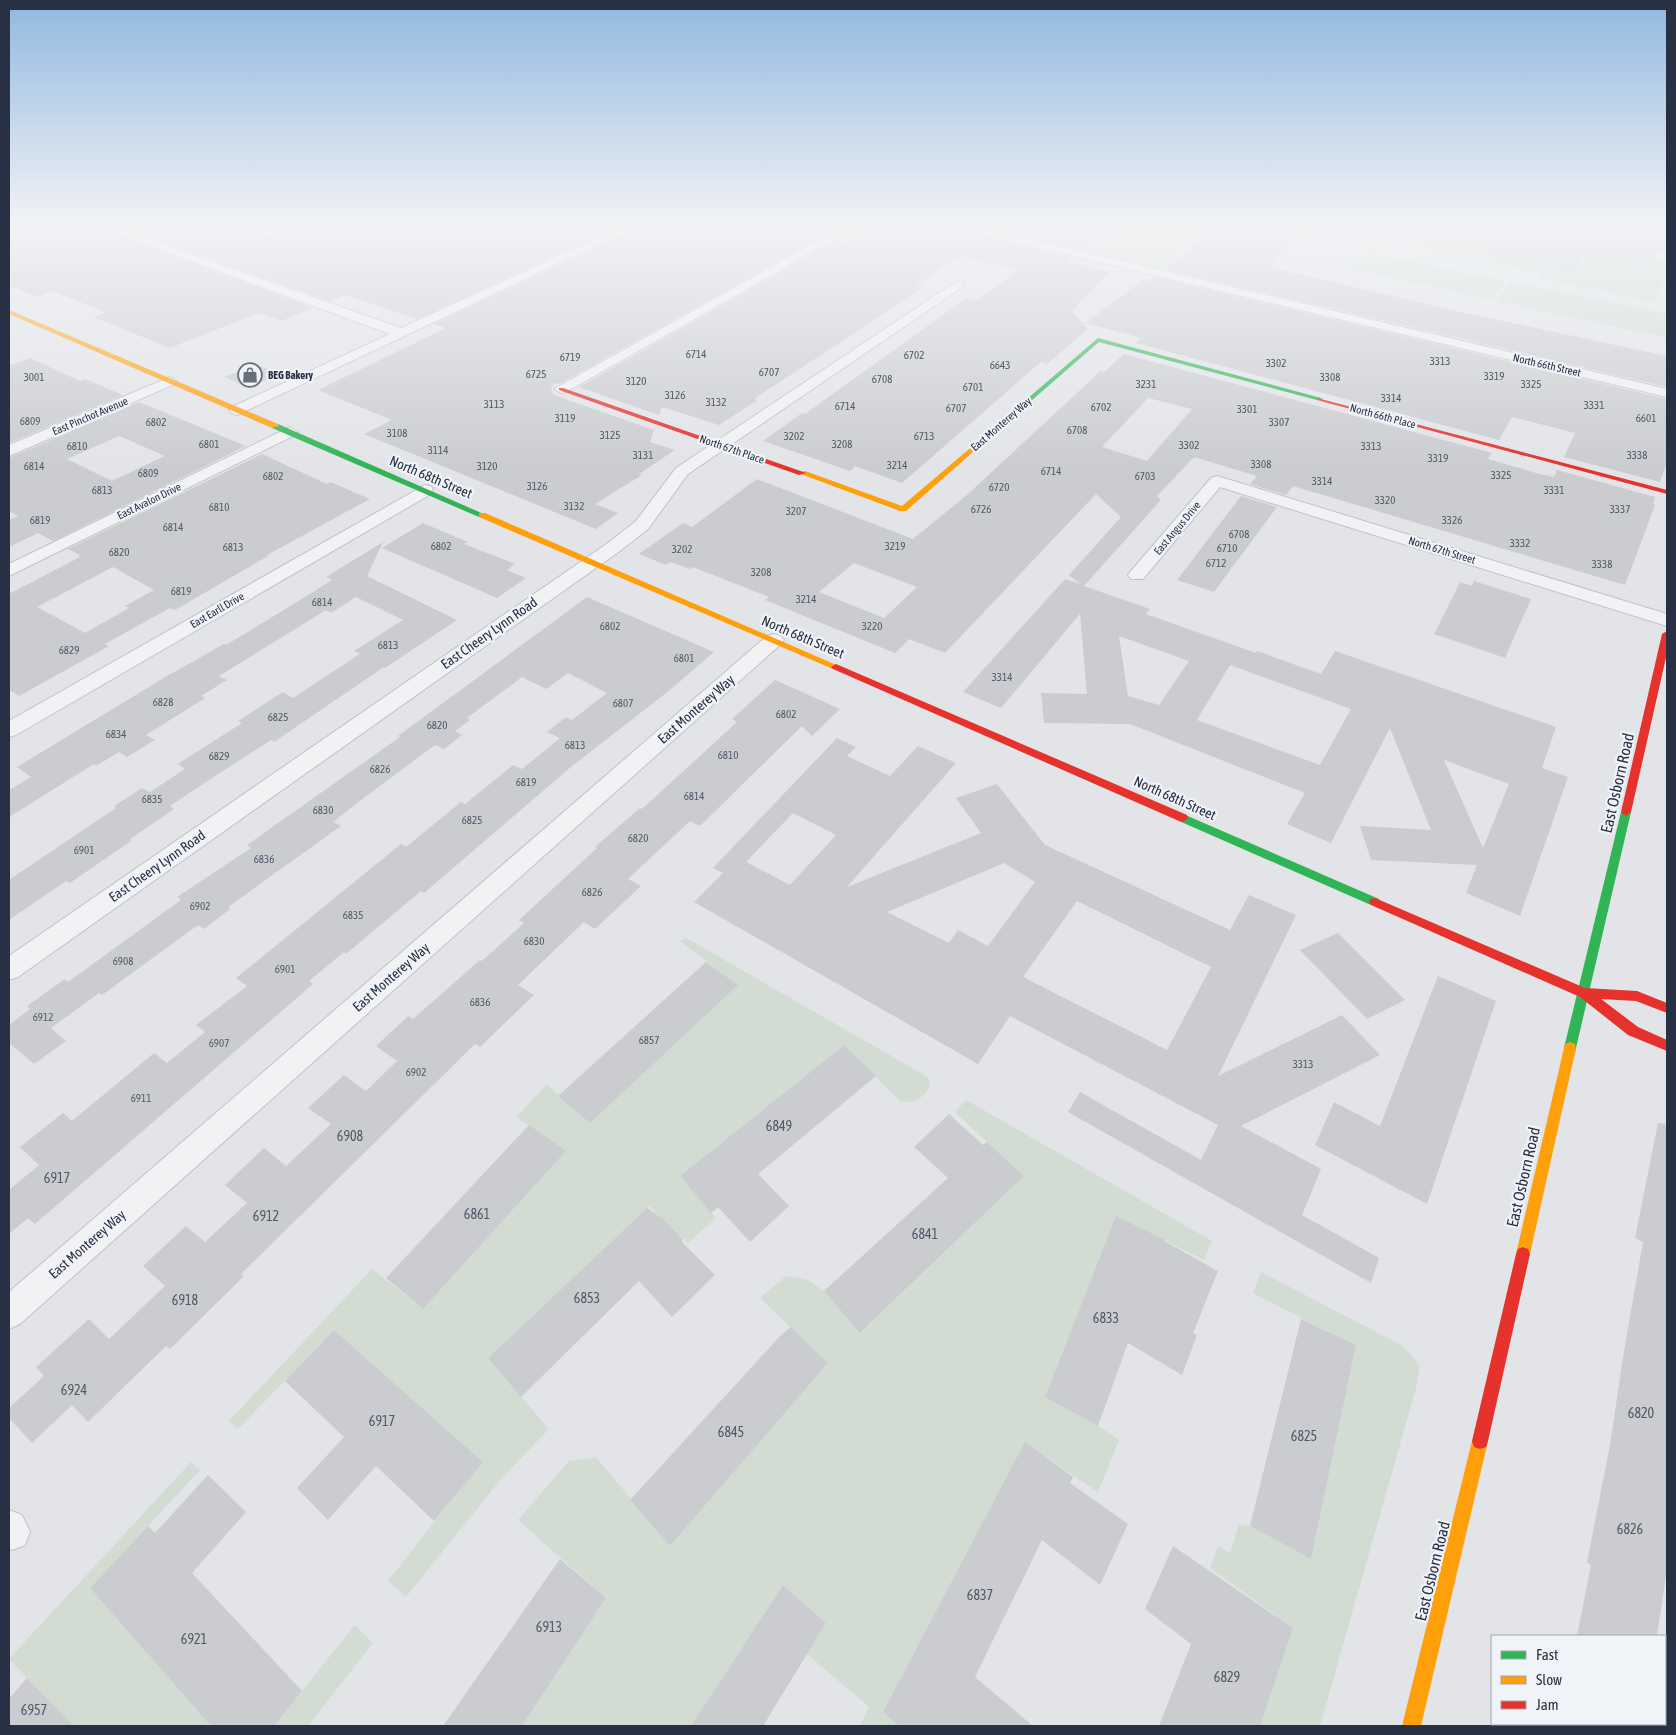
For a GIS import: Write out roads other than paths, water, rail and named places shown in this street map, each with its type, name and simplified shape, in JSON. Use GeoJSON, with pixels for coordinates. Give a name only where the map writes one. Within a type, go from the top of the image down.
{"type":"FeatureCollection","features":[{"type":"Feature","properties":{"kind":"main road","name":"North 68th Street"},"geometry":{"type":"LineString","coordinates":[[9,312],[774,640],[1584,993],[1633,1030],[1667,1046]]}},
{"type":"Feature","properties":{"kind":"main road","name":"North 66th Place"},"geometry":{"type":"LineString","coordinates":[[1098,340],[1667,492]]}},
{"type":"Feature","properties":{"kind":"main road","name":"East Monterey Way"},"geometry":{"type":"LineString","coordinates":[[903,509],[1098,340]]}},
{"type":"Feature","properties":{"kind":"main road","name":"North 67th Place"},"geometry":{"type":"LineString","coordinates":[[561,389],[903,509]]}},
{"type":"Feature","properties":{"kind":"main road","name":"East Osborn Road"},"geometry":{"type":"LineString","coordinates":[[1411,1726],[1490,1400],[1551,1126],[1584,993],[1667,634]]}},
{"type":"Feature","properties":{"kind":"main road","name":"North 68th Street"},"geometry":{"type":"LineString","coordinates":[[1584,993],[1637,996],[1667,1008]]}},
{"type":"Feature","properties":{"kind":"street"},"geometry":{"type":"LineString","coordinates":[[328,307],[401,333]]}},
{"type":"Feature","properties":{"kind":"street"},"geometry":{"type":"LineString","coordinates":[[237,410],[457,307]]}},
{"type":"Feature","properties":{"kind":"street"},"geometry":{"type":"LineString","coordinates":[[561,389],[707,307]]}},
{"type":"Feature","properties":{"kind":"street","name":"East Cheery Lynn Road"},"geometry":{"type":"LineString","coordinates":[[9,970],[591,562],[642,525],[682,471],[923,307]]}},
{"type":"Feature","properties":{"kind":"street","name":"North 66th Street"},"geometry":{"type":"LineString","coordinates":[[1303,307],[1667,393]]}},
{"type":"Feature","properties":{"kind":"street","name":"East Pinchot Avenue"},"geometry":{"type":"LineString","coordinates":[[9,451],[170,381]]}},
{"type":"Feature","properties":{"kind":"street","name":"East Avalon Drive"},"geometry":{"type":"LineString","coordinates":[[9,571],[290,432]]}},
{"type":"Feature","properties":{"kind":"street","name":"East Angus Drive"},"geometry":{"type":"LineString","coordinates":[[1137,575],[1217,481]]}},
{"type":"Feature","properties":{"kind":"street","name":"North 67th Street"},"geometry":{"type":"LineString","coordinates":[[1217,481],[1667,620]]}},
{"type":"Feature","properties":{"kind":"street","name":"East Earll Drive"},"geometry":{"type":"LineString","coordinates":[[9,730],[425,490]]}},
{"type":"Feature","properties":{"kind":"street","name":"East Monterey Way"},"geometry":{"type":"LineString","coordinates":[[9,1313],[774,640]]}},
{"type":"Feature","properties":{"kind":"place","name":"BEG Bakery"},"geometry":{"type":"Point","coordinates":[250,375]}}]}
